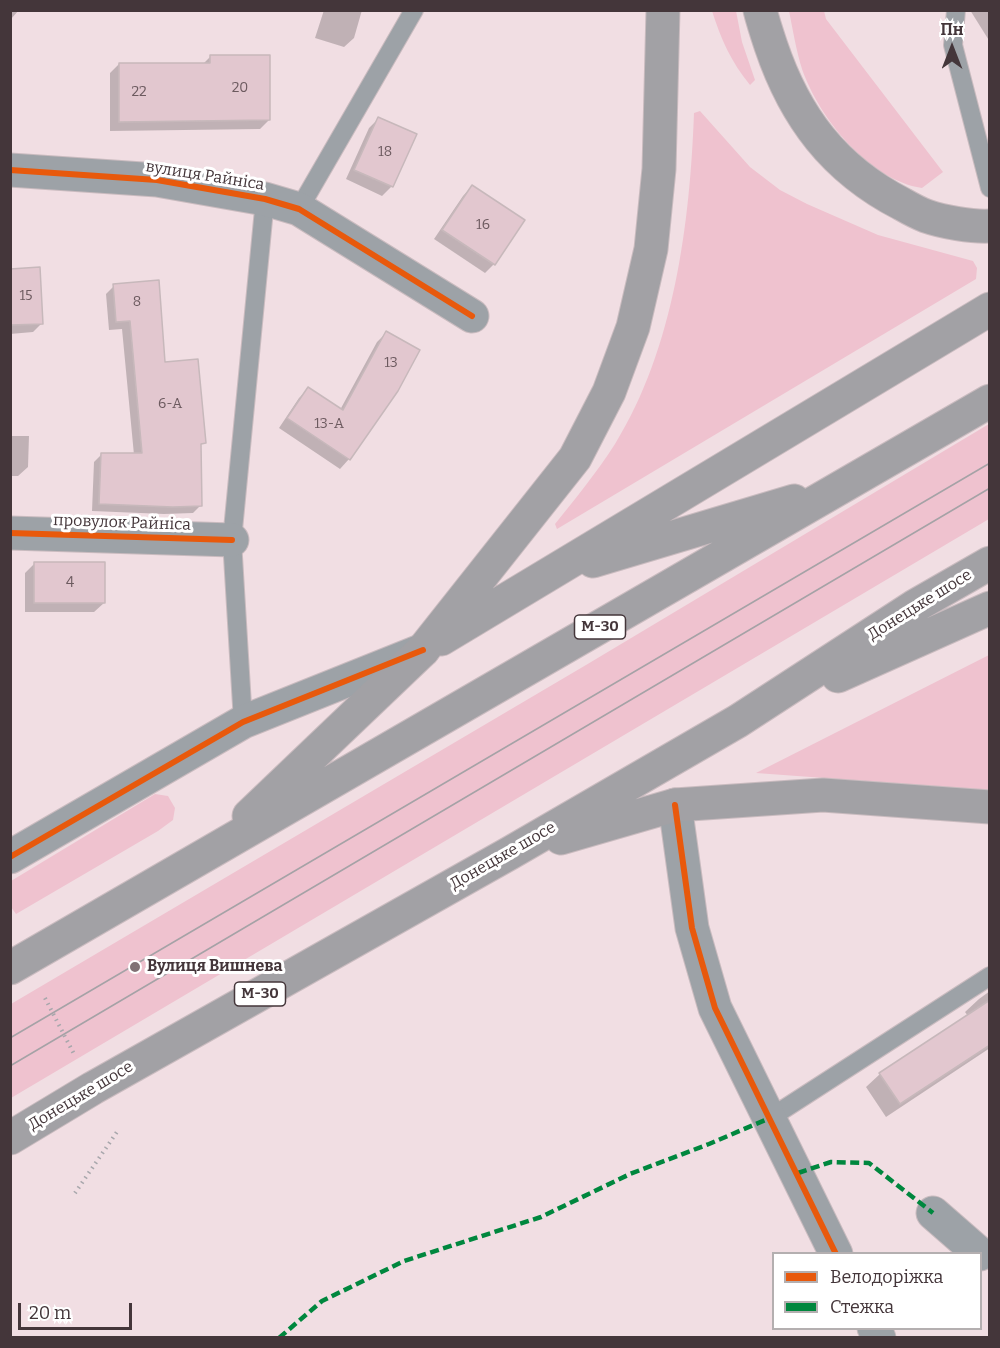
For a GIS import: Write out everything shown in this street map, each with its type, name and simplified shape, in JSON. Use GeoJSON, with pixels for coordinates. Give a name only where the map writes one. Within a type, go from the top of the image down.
{"type":"FeatureCollection","features":[{"type":"Feature","properties":{"kind":"highway"},"geometry":{"type":"LineString","coordinates":[[211,852],[423,650],[575,458],[609,392],[633,327],[651,249],[659,169],[663,10]]}},
{"type":"Feature","properties":{"kind":"highway"},"geometry":{"type":"LineString","coordinates":[[760,10],[780,71],[798,109],[818,138],[844,165],[881,193],[926,216],[990,226]]}},
{"type":"Feature","properties":{"kind":"highway"},"geometry":{"type":"LineString","coordinates":[[423,650],[990,309]]}},
{"type":"Feature","properties":{"kind":"highway","name":"М-30"},"geometry":{"type":"LineString","coordinates":[[10,968],[990,401]]}},
{"type":"Feature","properties":{"kind":"highway"},"geometry":{"type":"LineString","coordinates":[[549,574],[846,485]]}},
{"type":"Feature","properties":{"kind":"highway","name":"Донецьке шосе"},"geometry":{"type":"LineString","coordinates":[[10,1138],[93,1088],[510,853],[738,721],[915,606],[990,563]]}},
{"type":"Feature","properties":{"kind":"highway"},"geometry":{"type":"LineString","coordinates":[[738,721],[990,608]]}},
{"type":"Feature","properties":{"kind":"highway"},"geometry":{"type":"LineString","coordinates":[[510,853],[675,805],[823,795],[990,807]]}},
{"type":"Feature","properties":{"kind":"street","name":"вулиця Райніса"},"geometry":{"type":"LineString","coordinates":[[10,170],[157,180],[265,199],[299,209],[472,316]]}},
{"type":"Feature","properties":{"kind":"street","name":"провулок Райніса"},"geometry":{"type":"LineString","coordinates":[[10,533],[232,540]]}},
{"type":"Feature","properties":{"kind":"street"},"geometry":{"type":"LineString","coordinates":[[10,857],[243,722],[423,650]]}},
{"type":"Feature","properties":{"kind":"street"},"geometry":{"type":"LineString","coordinates":[[675,805],[692,928],[715,1008],[835,1252]]}},
{"type":"Feature","properties":{"kind":"street"},"geometry":{"type":"LineString","coordinates":[[933,1213],[978,1252]]}},
{"type":"Feature","properties":{"kind":"lane"},"geometry":{"type":"LineString","coordinates":[[299,209],[414,10]]}},
{"type":"Feature","properties":{"kind":"lane"},"geometry":{"type":"LineString","coordinates":[[956,10],[953,45],[990,188]]}},
{"type":"Feature","properties":{"kind":"lane"},"geometry":{"type":"LineString","coordinates":[[243,722],[232,540],[265,199]]}},
{"type":"Feature","properties":{"kind":"lane"},"geometry":{"type":"LineString","coordinates":[[770,1118],[990,976]]}},
{"type":"Feature","properties":{"kind":"path"},"geometry":{"type":"LineString","coordinates":[[45,998],[77,1059]]}},
{"type":"Feature","properties":{"kind":"path"},"geometry":{"type":"LineString","coordinates":[[75,1193],[118,1128]]}},
{"type":"Feature","properties":{"kind":"shaded area"},"geometry":{"type":"Polygon","coordinates":[[[712,11],[736,11],[742,42],[755,80],[750,85],[727,50],[712,11]]]}},
{"type":"Feature","properties":{"kind":"shaded area"},"geometry":{"type":"Polygon","coordinates":[[[789,11],[824,11],[826,19],[943,172],[922,188],[902,183],[865,160],[848,144],[820,107],[810,88],[800,62],[789,11]]]}},
{"type":"Feature","properties":{"kind":"shaded area"},"geometry":{"type":"Polygon","coordinates":[[[700,111],[750,167],[780,190],[878,235],[973,261],[977,268],[976,279],[557,529],[555,524],[615,444],[652,368],[675,284],[688,198],[694,113],[700,111]]]}},
{"type":"Feature","properties":{"kind":"shaded area"},"geometry":{"type":"Polygon","coordinates":[[[989,424],[989,519],[11,1098],[11,1004],[989,424]]]}},
{"type":"Feature","properties":{"kind":"shaded area"},"geometry":{"type":"Polygon","coordinates":[[[989,655],[989,790],[756,773],[989,655]]]}},
{"type":"Feature","properties":{"kind":"shaded area"},"geometry":{"type":"Polygon","coordinates":[[[155,794],[168,796],[175,808],[173,820],[16,914],[11,907],[11,881],[155,794]]]}},
{"type":"Feature","properties":{"kind":"building"},"geometry":{"type":"Polygon","coordinates":[[[210,55],[270,55],[270,120],[119,122],[119,63],[210,63],[210,55]]]}},
{"type":"Feature","properties":{"kind":"building"},"geometry":{"type":"Polygon","coordinates":[[[378,117],[417,134],[393,187],[354,170],[378,117]]]}},
{"type":"Feature","properties":{"kind":"building"},"geometry":{"type":"Polygon","coordinates":[[[472,185],[525,220],[495,265],[442,230],[472,185]]]}},
{"type":"Feature","properties":{"kind":"building"},"geometry":{"type":"Polygon","coordinates":[[[40,267],[43,324],[10,325],[10,269],[40,267]]]}},
{"type":"Feature","properties":{"kind":"building"},"geometry":{"type":"Polygon","coordinates":[[[159,280],[165,362],[198,359],[206,443],[201,444],[202,506],[99,504],[101,453],[142,453],[130,321],[116,322],[113,284],[159,280]]]}},
{"type":"Feature","properties":{"kind":"building"},"geometry":{"type":"Polygon","coordinates":[[[386,331],[420,350],[398,391],[350,460],[287,418],[308,387],[343,410],[386,331]]]}},
{"type":"Feature","properties":{"kind":"building"},"geometry":{"type":"Polygon","coordinates":[[[34,562],[105,562],[105,603],[34,603],[34,562]]]}},
{"type":"Feature","properties":{"kind":"building"},"geometry":{"type":"Polygon","coordinates":[[[990,1000],[990,1045],[900,1104],[879,1073],[990,1000]]]}},
{"type":"Feature","properties":{"kind":"tram line"},"geometry":{"type":"LineString","coordinates":[[10,1038],[990,463]]}},
{"type":"Feature","properties":{"kind":"tram line"},"geometry":{"type":"LineString","coordinates":[[10,1066],[990,488]]}},
{"type":"Feature","properties":{"kind":"marked path"},"geometry":{"type":"LineString","coordinates":[[279,1338],[322,1301],[404,1261],[541,1217],[630,1174],[770,1118]]}},
{"type":"Feature","properties":{"kind":"marked path"},"geometry":{"type":"LineString","coordinates":[[798,1173],[831,1162],[869,1163],[933,1213]]}},
{"type":"Feature","properties":{"kind":"cycle path"},"geometry":{"type":"LineString","coordinates":[[10,170],[157,180],[265,199],[299,209],[472,316]]}},
{"type":"Feature","properties":{"kind":"cycle path"},"geometry":{"type":"LineString","coordinates":[[10,533],[232,540]]}},
{"type":"Feature","properties":{"kind":"cycle path"},"geometry":{"type":"LineString","coordinates":[[10,857],[243,722],[423,650]]}},
{"type":"Feature","properties":{"kind":"cycle path"},"geometry":{"type":"LineString","coordinates":[[675,805],[692,928],[715,1008],[835,1252]]}},
{"type":"Feature","properties":{"kind":"place","name":"Вулиця Вишнева"},"geometry":{"type":"Point","coordinates":[135,967]}}]}
